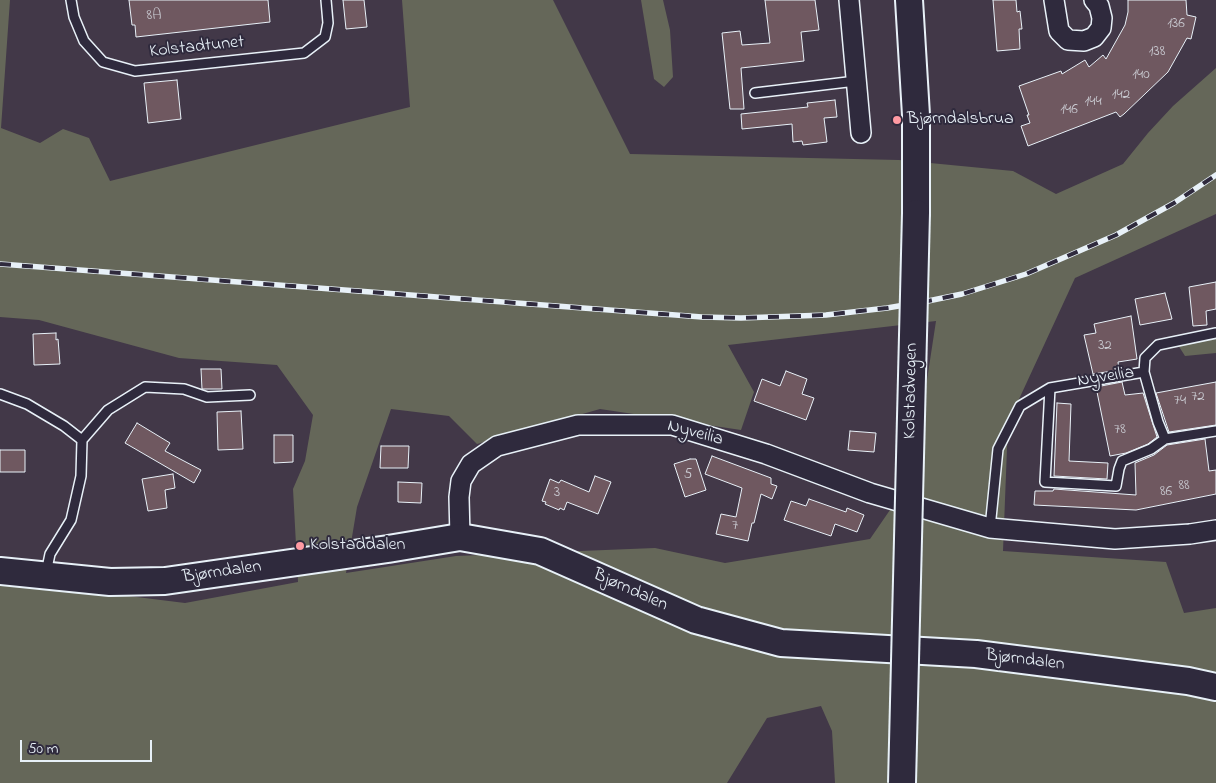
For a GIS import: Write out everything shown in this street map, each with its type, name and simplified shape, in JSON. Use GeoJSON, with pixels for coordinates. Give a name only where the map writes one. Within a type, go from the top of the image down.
{"type":"FeatureCollection","features":[{"type":"Feature","properties":{"kind":"main road","name":"Kolstadvegen"},"geometry":{"type":"LineString","coordinates":[[902,783],[916,213],[916,116],[909,0]]}},
{"type":"Feature","properties":{"kind":"main road","name":"Bjørndalen"},"geometry":{"type":"LineString","coordinates":[[0,571],[110,582],[165,581],[460,537],[540,551],[696,620],[781,643],[976,654],[1188,681],[1216,687]]}},
{"type":"Feature","properties":{"kind":"street"},"geometry":{"type":"LineString","coordinates":[[849,0],[861,134]]}},
{"type":"Feature","properties":{"kind":"street"},"geometry":{"type":"LineString","coordinates":[[1054,0],[1059,31],[1068,40],[1084,42],[1094,37],[1101,28],[1102,18],[1099,6],[1094,0]]}},
{"type":"Feature","properties":{"kind":"street","name":"Nyveilia"},"geometry":{"type":"LineString","coordinates":[[460,537],[459,497],[461,481],[471,464],[496,446],[578,425],[672,425],[766,454],[870,493],[990,528],[1115,538],[1190,534],[1216,530]]}},
{"type":"Feature","properties":{"kind":"lane","name":"Kolstadtunet"},"geometry":{"type":"LineString","coordinates":[[71,0],[74,17],[84,42],[103,62],[135,71],[304,52],[325,37],[328,23],[326,0]]}},
{"type":"Feature","properties":{"kind":"lane"},"geometry":{"type":"LineString","coordinates":[[756,93],[856,82]]}},
{"type":"Feature","properties":{"kind":"lane","name":"Nyveilia"},"geometry":{"type":"LineString","coordinates":[[1165,440],[1144,372],[1145,358],[1158,345],[1216,333]]}},
{"type":"Feature","properties":{"kind":"lane","name":"Nyveilia"},"geometry":{"type":"LineString","coordinates":[[990,528],[998,449],[1020,406],[1050,388],[1144,372]]}},
{"type":"Feature","properties":{"kind":"lane"},"geometry":{"type":"LineString","coordinates":[[46,575],[50,554],[72,520],[81,476],[82,440],[108,410],[145,387],[184,389],[207,397],[250,395]]}},
{"type":"Feature","properties":{"kind":"lane"},"geometry":{"type":"LineString","coordinates":[[1050,388],[1045,482],[1116,486],[1122,461],[1151,449],[1165,440],[1216,431]]}},
{"type":"Feature","properties":{"kind":"lane"},"geometry":{"type":"LineString","coordinates":[[0,394],[28,404],[64,426],[82,440]]}},
{"type":"Feature","properties":{"kind":"green space"},"geometry":{"type":"Polygon","coordinates":[[[0,0],[10,0],[1,128],[40,143],[63,129],[89,138],[110,181],[410,107],[402,0],[553,0],[630,154],[899,160],[1013,171],[1056,194],[1123,164],[1173,106],[1216,68],[1216,214],[1075,278],[1008,423],[1003,551],[1166,562],[1184,613],[1216,608],[1216,783],[835,783],[832,731],[821,706],[767,718],[727,783],[0,783],[0,580],[185,603],[298,582],[293,489],[305,461],[313,415],[277,365],[179,358],[39,320],[0,317],[0,0]],[[936,321],[728,345],[754,392],[741,430],[600,409],[477,444],[449,416],[391,409],[357,507],[346,573],[456,556],[655,548],[725,563],[870,539],[912,478],[936,321]]]}},
{"type":"Feature","properties":{"kind":"green space"},"geometry":{"type":"Polygon","coordinates":[[[641,0],[663,0],[670,30],[673,77],[664,87],[654,79],[641,0]]]}},
{"type":"Feature","properties":{"kind":"green space"},"geometry":{"type":"Polygon","coordinates":[[[1216,336],[1216,353],[1185,356],[1178,345],[1216,336]]]}},
{"type":"Feature","properties":{"kind":"building"},"geometry":{"type":"Polygon","coordinates":[[[129,0],[268,0],[270,22],[136,37],[135,25],[132,25],[129,0]]]}},
{"type":"Feature","properties":{"kind":"building"},"geometry":{"type":"Polygon","coordinates":[[[343,0],[364,0],[367,27],[346,29],[343,0]]]}},
{"type":"Feature","properties":{"kind":"building"},"geometry":{"type":"Polygon","coordinates":[[[765,0],[815,0],[819,30],[801,32],[804,61],[741,68],[744,109],[730,109],[722,33],[740,31],[742,45],[770,43],[765,0]]]}},
{"type":"Feature","properties":{"kind":"building"},"geometry":{"type":"Polygon","coordinates":[[[993,0],[1016,0],[1017,12],[1020,11],[1022,29],[1019,29],[1020,49],[997,51],[993,0]]]}},
{"type":"Feature","properties":{"kind":"building"},"geometry":{"type":"Polygon","coordinates":[[[1128,0],[1186,0],[1187,15],[1196,17],[1191,39],[1187,38],[1168,72],[1120,117],[1116,112],[1028,146],[1021,126],[1030,123],[1027,115],[1029,115],[1019,86],[1061,71],[1062,74],[1085,60],[1089,67],[1103,55],[1106,59],[1125,25],[1128,0]]]}},
{"type":"Feature","properties":{"kind":"building"},"geometry":{"type":"Polygon","coordinates":[[[177,80],[181,119],[148,123],[144,83],[177,80]]]}},
{"type":"Feature","properties":{"kind":"building"},"geometry":{"type":"Polygon","coordinates":[[[835,100],[837,117],[824,118],[827,142],[803,145],[802,141],[793,142],[792,124],[742,129],[741,114],[808,107],[807,103],[835,100]]]}},
{"type":"Feature","properties":{"kind":"building"},"geometry":{"type":"Polygon","coordinates":[[[1216,282],[1216,309],[1206,311],[1207,325],[1193,326],[1189,287],[1216,282]]]}},
{"type":"Feature","properties":{"kind":"building"},"geometry":{"type":"Polygon","coordinates":[[[1165,293],[1172,319],[1140,325],[1135,299],[1165,293]]]}},
{"type":"Feature","properties":{"kind":"building"},"geometry":{"type":"Polygon","coordinates":[[[1131,316],[1137,359],[1118,362],[1119,370],[1093,374],[1084,335],[1096,333],[1094,324],[1131,316]]]}},
{"type":"Feature","properties":{"kind":"building"},"geometry":{"type":"Polygon","coordinates":[[[56,333],[60,364],[34,365],[33,334],[56,333]]]}},
{"type":"Feature","properties":{"kind":"building"},"geometry":{"type":"Polygon","coordinates":[[[201,369],[221,369],[222,389],[202,389],[201,369]]]}},
{"type":"Feature","properties":{"kind":"building"},"geometry":{"type":"Polygon","coordinates":[[[786,371],[807,379],[802,394],[814,398],[806,420],[754,401],[762,379],[780,386],[786,371]]]}},
{"type":"Feature","properties":{"kind":"building"},"geometry":{"type":"Polygon","coordinates":[[[1122,382],[1125,395],[1143,393],[1157,437],[1148,444],[1126,453],[1110,456],[1096,387],[1122,382]]]}},
{"type":"Feature","properties":{"kind":"building"},"geometry":{"type":"Polygon","coordinates":[[[1216,382],[1216,425],[1169,432],[1156,393],[1216,382]]]}},
{"type":"Feature","properties":{"kind":"building"},"geometry":{"type":"Polygon","coordinates":[[[1057,403],[1071,404],[1069,461],[1108,463],[1107,479],[1054,476],[1057,403]]]}},
{"type":"Feature","properties":{"kind":"building"},"geometry":{"type":"Polygon","coordinates":[[[241,411],[243,449],[218,450],[217,412],[241,411]]]}},
{"type":"Feature","properties":{"kind":"building"},"geometry":{"type":"Polygon","coordinates":[[[137,423],[170,443],[165,451],[201,470],[194,483],[125,443],[137,423]]]}},
{"type":"Feature","properties":{"kind":"building"},"geometry":{"type":"Polygon","coordinates":[[[850,431],[876,433],[874,452],[848,450],[850,431]]]}},
{"type":"Feature","properties":{"kind":"building"},"geometry":{"type":"Polygon","coordinates":[[[274,435],[293,435],[293,462],[274,463],[274,435]]]}},
{"type":"Feature","properties":{"kind":"building"},"geometry":{"type":"Polygon","coordinates":[[[1205,439],[1209,471],[1216,470],[1216,494],[1136,510],[1034,505],[1035,491],[1053,491],[1054,489],[1136,495],[1135,463],[1154,455],[1167,445],[1205,439]]]}},
{"type":"Feature","properties":{"kind":"building"},"geometry":{"type":"Polygon","coordinates":[[[381,446],[409,446],[408,468],[380,468],[381,446]]]}},
{"type":"Feature","properties":{"kind":"building"},"geometry":{"type":"Polygon","coordinates":[[[0,450],[25,450],[25,472],[0,472],[0,450]]]}},
{"type":"Feature","properties":{"kind":"building"},"geometry":{"type":"Polygon","coordinates":[[[712,456],[771,478],[771,484],[777,486],[772,499],[761,494],[748,541],[716,534],[721,514],[736,517],[742,488],[705,474],[712,456]]]}},
{"type":"Feature","properties":{"kind":"building"},"geometry":{"type":"Polygon","coordinates":[[[696,459],[706,490],[685,497],[674,464],[696,459]]]}},
{"type":"Feature","properties":{"kind":"building"},"geometry":{"type":"Polygon","coordinates":[[[173,474],[175,488],[165,490],[167,508],[148,511],[142,479],[173,474]]]}},
{"type":"Feature","properties":{"kind":"building"},"geometry":{"type":"Polygon","coordinates":[[[595,476],[611,482],[598,514],[567,502],[564,510],[560,508],[559,510],[542,501],[550,479],[559,483],[561,480],[589,492],[595,476]]]}},
{"type":"Feature","properties":{"kind":"building"},"geometry":{"type":"Polygon","coordinates":[[[398,482],[422,483],[421,503],[398,502],[398,482]]]}},
{"type":"Feature","properties":{"kind":"building"},"geometry":{"type":"Polygon","coordinates":[[[809,499],[846,512],[847,508],[864,515],[857,532],[835,524],[831,536],[784,520],[791,501],[806,506],[809,499]]]}},
{"type":"Feature","properties":{"kind":"railway"},"geometry":{"type":"LineString","coordinates":[[0,264],[702,317],[741,318],[826,315],[928,301],[962,294],[1026,274],[1116,235],[1174,203],[1216,175]]}},
{"type":"Feature","properties":{"kind":"place","name":"Bjørndalsbrua"},"geometry":{"type":"Point","coordinates":[897,120]}},
{"type":"Feature","properties":{"kind":"place","name":"Kolstaddalen"},"geometry":{"type":"Point","coordinates":[300,546]}}]}
